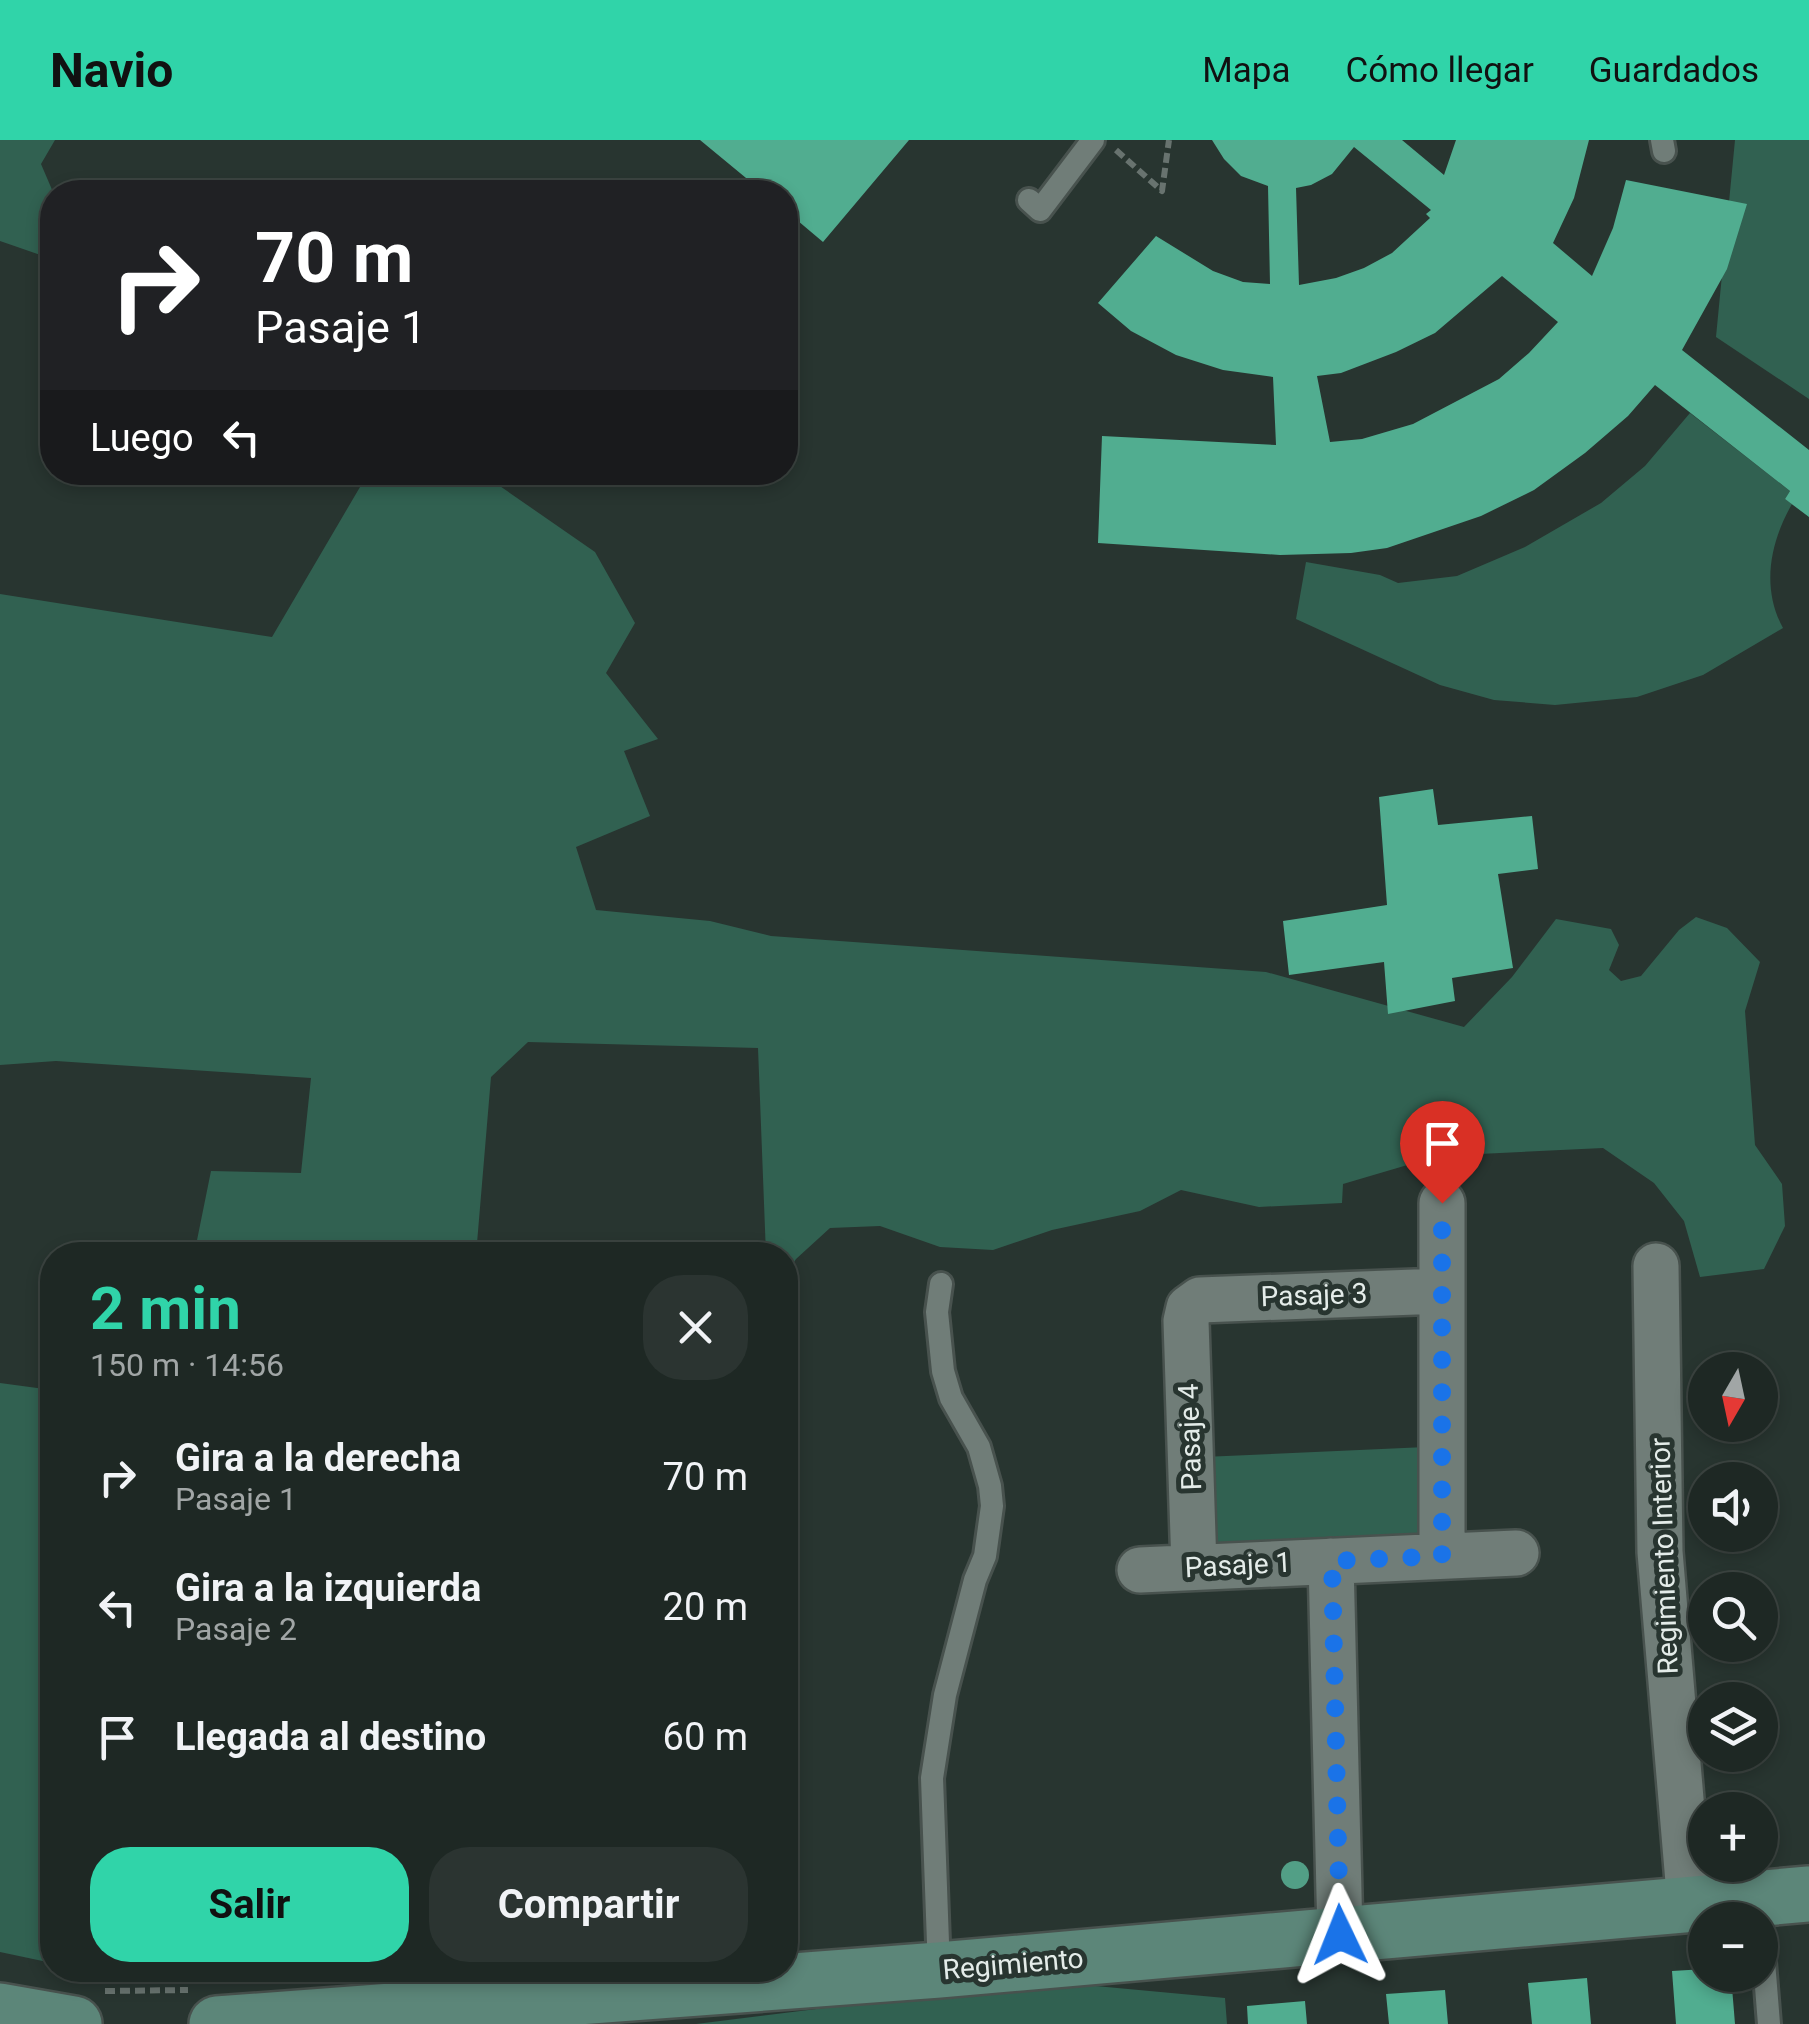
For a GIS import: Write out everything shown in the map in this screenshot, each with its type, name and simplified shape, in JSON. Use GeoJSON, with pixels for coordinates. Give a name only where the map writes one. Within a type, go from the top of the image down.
{"type":"FeatureCollection","features":[{"type":"Feature","properties":{"kind":"main road","name":"Regimiento"},"geometry":{"type":"LineString","coordinates":[[1721,1902],[1784,1896]]}},
{"type":"Feature","properties":{"kind":"main road","name":"Regimiento"},"geometry":{"type":"LineString","coordinates":[[798,1976],[939,1970],[1688,1905]]}},
{"type":"Feature","properties":{"kind":"main road","name":"Regimiento"},"geometry":{"type":"LineString","coordinates":[[217,2024],[430,1990],[634,1982]]}},
{"type":"Feature","properties":{"kind":"main road"},"geometry":{"type":"LineString","coordinates":[[0,2011],[74,2024]]}},
{"type":"Feature","properties":{"kind":"street"},"geometry":{"type":"LineString","coordinates":[[1442,1203],[1442,1556]]}},
{"type":"Feature","properties":{"kind":"street","name":"Regimiento Interior"},"geometry":{"type":"LineString","coordinates":[[1656,1266],[1660,1552],[1690,1902]]}},
{"type":"Feature","properties":{"kind":"street","name":"Pasaje 3"},"geometry":{"type":"LineString","coordinates":[[1188,1308],[1200,1300],[1442,1291]]}},
{"type":"Feature","properties":{"kind":"street","name":"Pasaje 4"},"geometry":{"type":"LineString","coordinates":[[1188,1308],[1194,1568]]}},
{"type":"Feature","properties":{"kind":"street","name":"Pasaje 1"},"geometry":{"type":"LineString","coordinates":[[1140,1570],[1516,1552]]}},
{"type":"Feature","properties":{"kind":"street"},"geometry":{"type":"LineString","coordinates":[[1332,1561],[1340,1935]]}},
{"type":"Feature","properties":{"kind":"lane"},"geometry":{"type":"LineString","coordinates":[[1030,200],[1040,210],[1094,140]]}},
{"type":"Feature","properties":{"kind":"lane"},"geometry":{"type":"LineString","coordinates":[[939,1970],[932,1778],[946,1695],[985,1556],[992,1506],[988,1476],[978,1447],[951,1398],[942,1371],[937,1312],[941,1284]]}},
{"type":"Feature","properties":{"kind":"lane"},"geometry":{"type":"LineString","coordinates":[[1769,2024],[1784,1896]]}},
{"type":"Feature","properties":{"kind":"path"},"geometry":{"type":"LineString","coordinates":[[1104,140],[1162,192],[1169,140]]}},
{"type":"Feature","properties":{"kind":"green space"},"geometry":{"type":"Polygon","coordinates":[[[0,140],[55,140],[41,164],[48,180],[40,180],[40,255],[0,241],[0,140]]]}},
{"type":"Feature","properties":{"kind":"green space"},"geometry":{"type":"Polygon","coordinates":[[[1735,140],[1809,140],[1809,399],[1716,337],[1735,140]]]}},
{"type":"Feature","properties":{"kind":"green space"},"geometry":{"type":"Polygon","coordinates":[[[1690,413],[1790,491],[1785,499],[1792,504],[1778,534],[1771,565],[1772,597],[1783,628],[1703,675],[1637,697],[1555,705],[1494,700],[1440,685],[1296,619],[1306,562],[1380,575],[1398,583],[1457,576],[1525,547],[1601,503],[1645,466],[1690,413]]]}},
{"type":"Feature","properties":{"kind":"green space"},"geometry":{"type":"Polygon","coordinates":[[[356,485],[498,485],[595,552],[635,623],[606,673],[658,739],[624,751],[650,816],[576,847],[596,910],[710,921],[771,936],[1266,972],[1464,1027],[1512,977],[1556,919],[1611,929],[1619,945],[1609,970],[1621,981],[1641,976],[1679,930],[1696,917],[1727,928],[1760,962],[1745,1011],[1755,1145],[1782,1184],[1785,1226],[1764,1269],[1700,1277],[1684,1221],[1654,1183],[1603,1148],[1438,1156],[1343,1184],[1342,1203],[1259,1207],[1181,1190],[1140,1211],[1052,1230],[993,1250],[940,1247],[880,1226],[830,1228],[798,1257],[798,1242],[765,1242],[758,1048],[528,1042],[491,1077],[477,1242],[197,1242],[211,1171],[301,1173],[311,1078],[56,1061],[0,1065],[0,594],[272,637],[360,487],[356,485]]]}},
{"type":"Feature","properties":{"kind":"green space"},"geometry":{"type":"Polygon","coordinates":[[[0,1383],[40,1388],[40,1960],[0,1952],[0,1383]]]}},
{"type":"Feature","properties":{"kind":"green space"},"geometry":{"type":"Polygon","coordinates":[[[1426,1447],[1421,1540],[1213,1551],[1203,1457],[1426,1447]]]}},
{"type":"Feature","properties":{"kind":"green space"},"geometry":{"type":"Polygon","coordinates":[[[1042,1981],[1225,1998],[1227,2024],[696,2024],[1042,1981]]]}},
{"type":"Feature","properties":{"kind":"building"},"geometry":{"type":"Polygon","coordinates":[[[700,140],[909,140],[823,242],[798,221],[798,180],[748,180],[700,140]]]}},
{"type":"Feature","properties":{"kind":"building"},"geometry":{"type":"Polygon","coordinates":[[[1212,140],[1402,140],[1444,175],[1456,140],[1589,140],[1574,198],[1553,243],[1592,276],[1613,228],[1626,180],[1747,204],[1727,269],[1682,350],[1809,450],[1809,517],[1785,499],[1790,491],[1655,385],[1628,416],[1534,490],[1481,516],[1387,548],[1280,555],[1098,543],[1102,436],[1276,445],[1273,377],[1223,370],[1176,355],[1131,331],[1098,303],[1156,236],[1213,271],[1243,282],[1270,284],[1268,186],[1241,176],[1212,140]],[[1354,147],[1332,174],[1296,188],[1299,285],[1364,268],[1392,253],[1430,218],[1426,214],[1431,210],[1354,147]],[[1502,276],[1435,333],[1341,373],[1317,376],[1330,442],[1362,439],[1413,424],[1499,379],[1529,353],[1558,322],[1502,276]]]}},
{"type":"Feature","properties":{"kind":"building"},"geometry":{"type":"Polygon","coordinates":[[[1433,789],[1438,825],[1532,816],[1538,869],[1498,874],[1513,968],[1452,978],[1455,1001],[1388,1014],[1384,962],[1289,975],[1283,921],[1387,905],[1379,797],[1433,789]]]}},
{"type":"Feature","properties":{"kind":"building"},"geometry":{"type":"Polygon","coordinates":[[[1688,1970],[1688,1992],[1732,1992],[1735,2024],[1676,2024],[1672,1971],[1688,1970]]]}},
{"type":"Feature","properties":{"kind":"building"},"geometry":{"type":"Polygon","coordinates":[[[1587,1978],[1591,2024],[1532,2024],[1528,1983],[1587,1978]]]}},
{"type":"Feature","properties":{"kind":"building"},"geometry":{"type":"Polygon","coordinates":[[[1445,1990],[1448,2024],[1389,2024],[1386,1994],[1445,1990]]]}},
{"type":"Feature","properties":{"kind":"building"},"geometry":{"type":"Polygon","coordinates":[[[1305,2001],[1307,2024],[1248,2024],[1247,2006],[1305,2001]]]}},
{"type":"Feature","properties":{"kind":"route"},"geometry":{"type":"LineString","coordinates":[[1340,1935],[1332,1561],[1442,1556],[1442,1203]]}}]}
